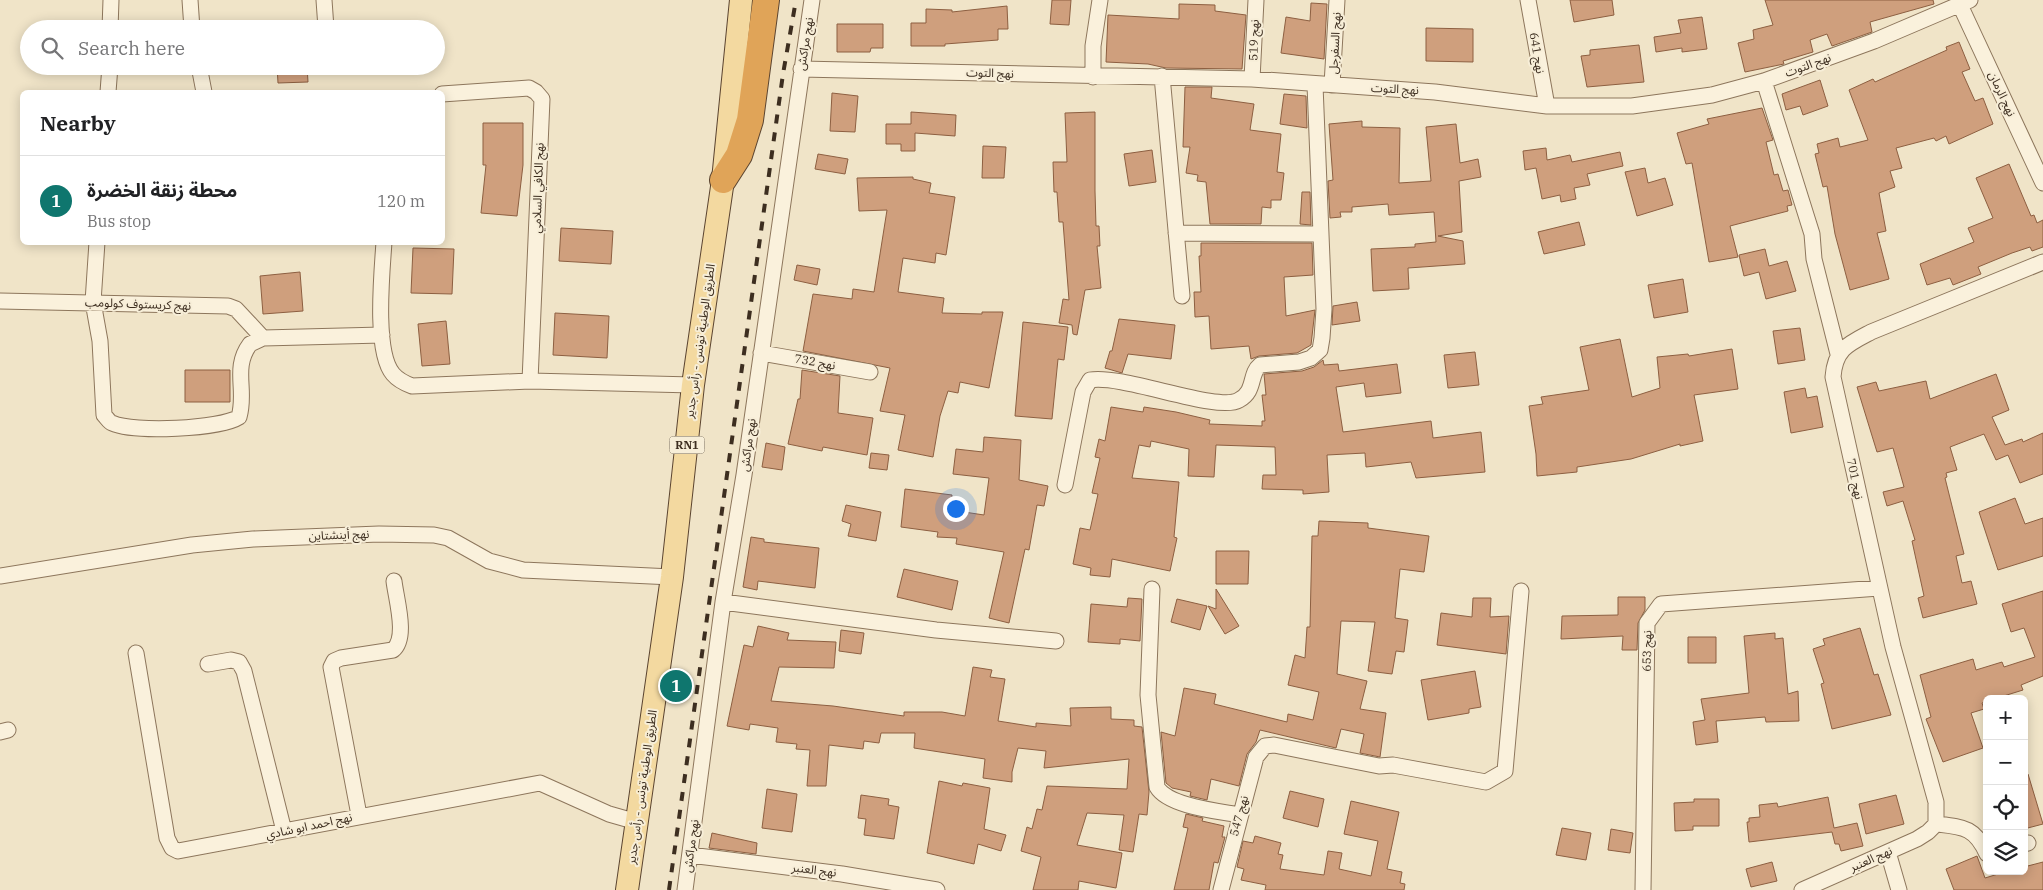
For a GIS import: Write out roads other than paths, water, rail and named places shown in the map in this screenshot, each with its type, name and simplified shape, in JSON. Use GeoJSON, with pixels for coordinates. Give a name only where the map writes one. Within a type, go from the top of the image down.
{"type":"FeatureCollection","features":[{"type":"Feature","properties":{"kind":"highway"},"geometry":{"type":"LineString","coordinates":[[723,180],[739,155],[750,120],[766,0]]}},
{"type":"Feature","properties":{"kind":"main road","name":"الطريق الوطنية تونس - رأس جدير"},"geometry":{"type":"LineString","coordinates":[[627,890],[672,577],[693,386],[723,180],[741,0]]}},
{"type":"Feature","properties":{"kind":"street"},"geometry":{"type":"LineString","coordinates":[[110,20],[111,0]]}},
{"type":"Feature","properties":{"kind":"street"},"geometry":{"type":"LineString","coordinates":[[190,0],[191,20]]}},
{"type":"Feature","properties":{"kind":"street"},"geometry":{"type":"LineString","coordinates":[[324,0],[325,20]]}},
{"type":"Feature","properties":{"kind":"street","name":"نهج مراكش"},"geometry":{"type":"LineString","coordinates":[[685,890],[723,602],[812,0]]}},
{"type":"Feature","properties":{"kind":"street"},"geometry":{"type":"LineString","coordinates":[[1093,76],[1093,46],[1100,0]]}},
{"type":"Feature","properties":{"kind":"street","name":"نهج 519"},"geometry":{"type":"LineString","coordinates":[[1252,79],[1256,0]]}},
{"type":"Feature","properties":{"kind":"street","name":"نهج السفرجل"},"geometry":{"type":"LineString","coordinates":[[1332,85],[1337,0]]}},
{"type":"Feature","properties":{"kind":"street","name":"نهج 641"},"geometry":{"type":"LineString","coordinates":[[1528,0],[1547,106]]}},
{"type":"Feature","properties":{"kind":"street","name":"نهج التوت"},"geometry":{"type":"LineString","coordinates":[[801,69],[1252,79],[1435,92],[1547,106],[1600,108],[1650,104],[1712,95],[1764,81],[1874,41],[1965,2]]}},
{"type":"Feature","properties":{"kind":"street","name":"نهج الرمان"},"geometry":{"type":"LineString","coordinates":[[1965,2],[2043,183]]}},
{"type":"Feature","properties":{"kind":"street"},"geometry":{"type":"LineString","coordinates":[[108,90],[109,75]]}},
{"type":"Feature","properties":{"kind":"street"},"geometry":{"type":"LineString","coordinates":[[201,75],[204,90]]}},
{"type":"Feature","properties":{"kind":"street"},"geometry":{"type":"LineString","coordinates":[[1162,76],[1182,296]]}},
{"type":"Feature","properties":{"kind":"street"},"geometry":{"type":"LineString","coordinates":[[1764,81],[1812,234],[1814,259],[1838,354],[1852,342],[1871,332],[2043,262]]}},
{"type":"Feature","properties":{"kind":"street"},"geometry":{"type":"LineString","coordinates":[[1065,485],[1082,392],[1090,380],[1109,380],[1198,398],[1234,403],[1245,396],[1260,365],[1299,362],[1315,356],[1320,350],[1324,309],[1315,84]]}},
{"type":"Feature","properties":{"kind":"street","name":"نهج الكافي السلامي"},"geometry":{"type":"LineString","coordinates":[[445,94],[528,88],[536,92],[542,99],[530,381]]}},
{"type":"Feature","properties":{"kind":"street"},"geometry":{"type":"LineString","coordinates":[[1176,233],[1320,234]]}},
{"type":"Feature","properties":{"kind":"street"},"geometry":{"type":"LineString","coordinates":[[97,245],[93,302],[100,341],[104,415],[110,423],[131,428],[197,426],[230,422],[239,416],[243,405],[240,364],[250,344],[263,338],[382,335]]}},
{"type":"Feature","properties":{"kind":"street"},"geometry":{"type":"LineString","coordinates":[[384,245],[382,335],[386,359],[391,373],[401,381],[412,386],[530,381],[693,386]]}},
{"type":"Feature","properties":{"kind":"street","name":"نهج كريستوف كولومب"},"geometry":{"type":"LineString","coordinates":[[0,301],[228,306],[236,309],[263,338]]}},
{"type":"Feature","properties":{"kind":"street","name":"نهج 732"},"geometry":{"type":"LineString","coordinates":[[761,353],[870,372]]}},
{"type":"Feature","properties":{"kind":"street","name":"نهج 701"},"geometry":{"type":"LineString","coordinates":[[1838,354],[1834,364],[1833,378],[1905,697],[1936,802],[1936,824]]}},
{"type":"Feature","properties":{"kind":"street","name":"نهج أينشتاين"},"geometry":{"type":"LineString","coordinates":[[0,576],[192,545],[253,539],[379,534],[448,538],[489,561],[523,570],[672,577]]}},
{"type":"Feature","properties":{"kind":"street"},"geometry":{"type":"LineString","coordinates":[[359,816],[331,667],[334,661],[341,658],[393,650],[399,645],[401,636],[394,581]]}},
{"type":"Feature","properties":{"kind":"street","name":"نهج 653"},"geometry":{"type":"LineString","coordinates":[[1643,890],[1647,624],[1662,604],[1879,588]]}},
{"type":"Feature","properties":{"kind":"street"},"geometry":{"type":"LineString","coordinates":[[1152,589],[1148,694],[1157,786],[1162,794],[1179,802],[1239,815]]}},
{"type":"Feature","properties":{"kind":"street","name":"نهج 547"},"geometry":{"type":"LineString","coordinates":[[1221,890],[1239,815],[1256,757],[1266,746],[1274,745],[1379,766],[1393,765],[1486,782],[1505,771],[1521,591]]}},
{"type":"Feature","properties":{"kind":"street"},"geometry":{"type":"LineString","coordinates":[[723,602],[936,630],[1056,641]]}},
{"type":"Feature","properties":{"kind":"street","name":"نهج احمد ابو شادي"},"geometry":{"type":"LineString","coordinates":[[136,653],[167,838],[172,848],[187,851],[359,816],[540,783],[609,814],[637,822]]}},
{"type":"Feature","properties":{"kind":"street"},"geometry":{"type":"LineString","coordinates":[[208,664],[231,660],[239,662],[244,671],[284,831]]}},
{"type":"Feature","properties":{"kind":"street"},"geometry":{"type":"LineString","coordinates":[[1936,824],[1965,828],[1980,837],[1983,844]]}},
{"type":"Feature","properties":{"kind":"street","name":"نهج العنبر"},"geometry":{"type":"LineString","coordinates":[[1802,890],[1888,852],[1928,832],[1936,824]]}},
{"type":"Feature","properties":{"kind":"street"},"geometry":{"type":"LineString","coordinates":[[1888,852],[1899,890]]}},
{"type":"Feature","properties":{"kind":"street","name":"نهج العنبر"},"geometry":{"type":"LineString","coordinates":[[690,855],[842,874],[937,890]]}},
{"type":"Feature","properties":{"kind":"railway"},"geometry":{"type":"LineString","coordinates":[[669,890],[783,74],[796,0]]}},
{"type":"Feature","properties":{"kind":"place","name":"محطة زنقة الخضرة"},"geometry":{"type":"Point","coordinates":[676,686]}}]}
